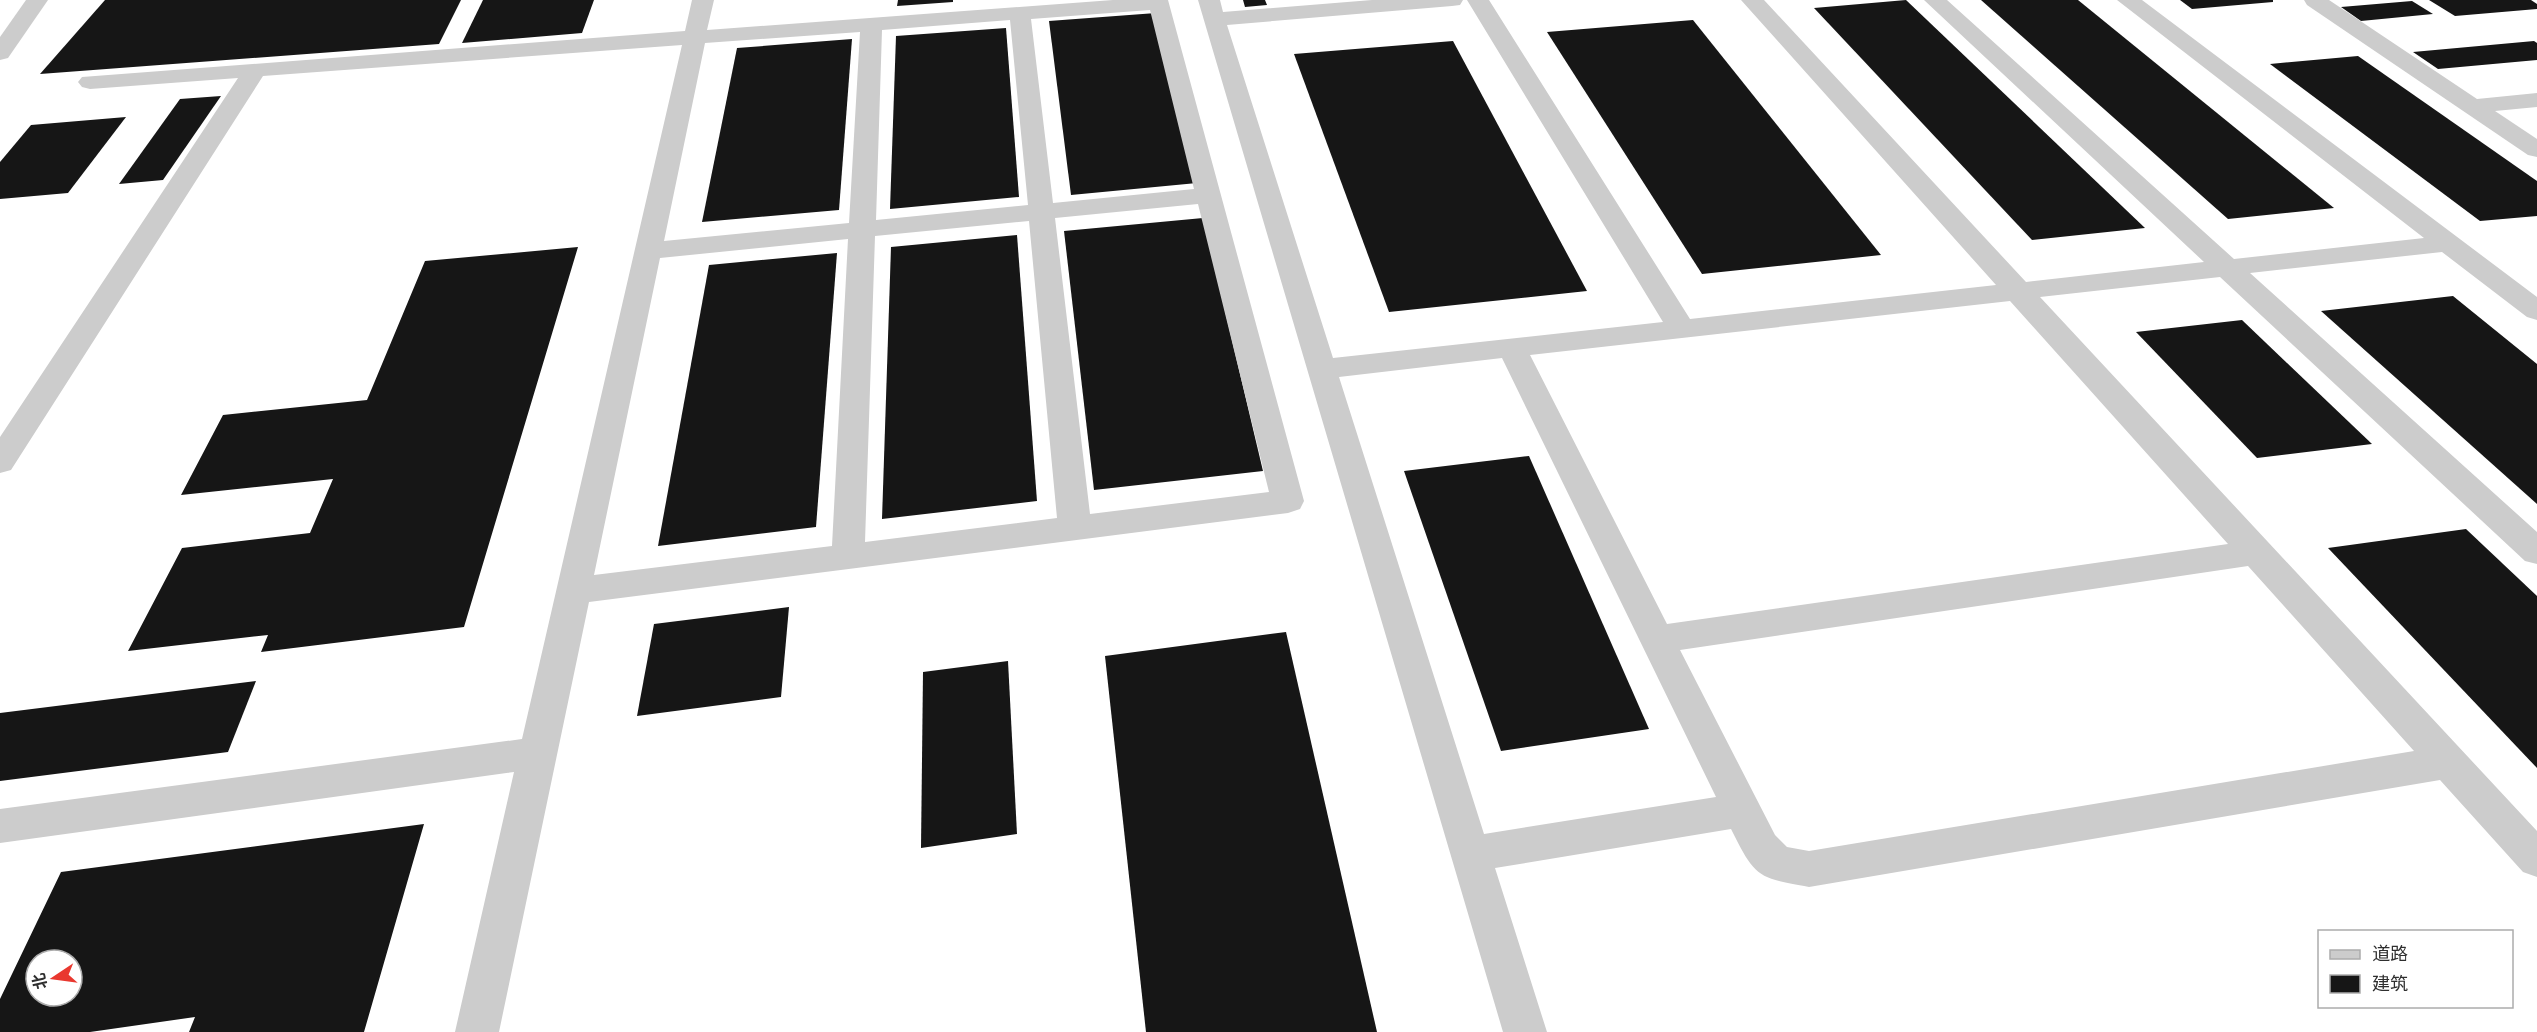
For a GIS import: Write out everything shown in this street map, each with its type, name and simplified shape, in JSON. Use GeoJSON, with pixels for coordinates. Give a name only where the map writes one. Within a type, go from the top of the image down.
{"type":"FeatureCollection","features":[{"type":"Feature","properties":{"kind":"street"},"geometry":{"type":"LineString","coordinates":[[0,53],[37,0]]}},
{"type":"Feature","properties":{"kind":"street"},"geometry":{"type":"LineString","coordinates":[[477,1032],[703,0]]}},
{"type":"Feature","properties":{"kind":"street"},"geometry":{"type":"LineString","coordinates":[[1452,0],[1212,10],[1525,1032]]}},
{"type":"Feature","properties":{"kind":"street"},"geometry":{"type":"LineString","coordinates":[[1478,0],[1682,329]]}},
{"type":"Feature","properties":{"kind":"street"},"geometry":{"type":"LineString","coordinates":[[1752,0],[2537,859]]}},
{"type":"Feature","properties":{"kind":"street"},"geometry":{"type":"LineString","coordinates":[[1935,0],[2537,552]]}},
{"type":"Feature","properties":{"kind":"street"},"geometry":{"type":"LineString","coordinates":[[2128,0],[2537,311]]}},
{"type":"Feature","properties":{"kind":"street"},"geometry":{"type":"LineString","coordinates":[[2315,0],[2537,150]]}},
{"type":"Feature","properties":{"kind":"street"},"geometry":{"type":"LineString","coordinates":[[90,82],[1159,3],[1288,501],[573,591]]}},
{"type":"Feature","properties":{"kind":"street"},"geometry":{"type":"LineString","coordinates":[[1020,13],[1075,528]]}},
{"type":"Feature","properties":{"kind":"street"},"geometry":{"type":"LineString","coordinates":[[848,557],[872,24]]}},
{"type":"Feature","properties":{"kind":"street"},"geometry":{"type":"LineString","coordinates":[[0,462],[255,70]]}},
{"type":"Feature","properties":{"kind":"street"},"geometry":{"type":"LineString","coordinates":[[2473,106],[2537,100]]}},
{"type":"Feature","properties":{"kind":"street"},"geometry":{"type":"LineString","coordinates":[[648,251],[1209,195]]}},
{"type":"Feature","properties":{"kind":"street"},"geometry":{"type":"LineString","coordinates":[[1322,369],[2448,243]]}},
{"type":"Feature","properties":{"kind":"street"},"geometry":{"type":"LineString","coordinates":[[1512,348],[1761,848],[1776,863],[1809,869],[2448,762]]}},
{"type":"Feature","properties":{"kind":"street"},"geometry":{"type":"LineString","coordinates":[[1657,639],[2257,552]]}},
{"type":"Feature","properties":{"kind":"street"},"geometry":{"type":"LineString","coordinates":[[0,826],[539,753]]}},
{"type":"Feature","properties":{"kind":"street"},"geometry":{"type":"LineString","coordinates":[[1470,854],[1742,810]]}},
{"type":"Feature","properties":{"kind":"building"},"geometry":{"type":"Polygon","coordinates":[[[105,0],[461,0],[439,44],[40,74],[105,0]]]}},
{"type":"Feature","properties":{"kind":"building"},"geometry":{"type":"Polygon","coordinates":[[[483,0],[594,0],[582,33],[462,43],[483,0]]]}},
{"type":"Feature","properties":{"kind":"building"},"geometry":{"type":"Polygon","coordinates":[[[898,0],[953,0],[953,2],[897,6],[898,0]]]}},
{"type":"Feature","properties":{"kind":"building"},"geometry":{"type":"Polygon","coordinates":[[[1243,0],[1265,0],[1267,5],[1245,7],[1243,0]]]}},
{"type":"Feature","properties":{"kind":"building"},"geometry":{"type":"Polygon","coordinates":[[[1906,0],[2145,228],[2032,240],[1814,8],[1906,0]]]}},
{"type":"Feature","properties":{"kind":"building"},"geometry":{"type":"Polygon","coordinates":[[[1981,0],[2078,0],[2334,208],[2228,219],[1981,0]]]}},
{"type":"Feature","properties":{"kind":"building"},"geometry":{"type":"Polygon","coordinates":[[[2180,0],[2273,0],[2273,2],[2192,9],[2180,0]]]}},
{"type":"Feature","properties":{"kind":"building"},"geometry":{"type":"Polygon","coordinates":[[[2429,0],[2531,0],[2537,4],[2537,9],[2455,16],[2429,0]]]}},
{"type":"Feature","properties":{"kind":"building"},"geometry":{"type":"Polygon","coordinates":[[[2412,1],[2433,14],[2361,21],[2341,7],[2412,1]]]}},
{"type":"Feature","properties":{"kind":"building"},"geometry":{"type":"Polygon","coordinates":[[[1156,13],[1197,183],[1071,195],[1049,21],[1156,13]]]}},
{"type":"Feature","properties":{"kind":"building"},"geometry":{"type":"Polygon","coordinates":[[[1693,20],[1881,255],[1702,274],[1547,32],[1693,20]]]}},
{"type":"Feature","properties":{"kind":"building"},"geometry":{"type":"Polygon","coordinates":[[[1006,28],[1019,197],[890,209],[896,36],[1006,28]]]}},
{"type":"Feature","properties":{"kind":"building"},"geometry":{"type":"Polygon","coordinates":[[[852,39],[839,210],[702,222],[737,48],[852,39]]]}},
{"type":"Feature","properties":{"kind":"building"},"geometry":{"type":"Polygon","coordinates":[[[1453,41],[1587,291],[1389,312],[1294,54],[1453,41]]]}},
{"type":"Feature","properties":{"kind":"building"},"geometry":{"type":"Polygon","coordinates":[[[2534,41],[2537,43],[2537,60],[2438,69],[2413,52],[2534,41]]]}},
{"type":"Feature","properties":{"kind":"building"},"geometry":{"type":"Polygon","coordinates":[[[2358,56],[2537,181],[2537,216],[2480,221],[2270,64],[2358,56]]]}},
{"type":"Feature","properties":{"kind":"building"},"geometry":{"type":"Polygon","coordinates":[[[221,96],[163,180],[119,184],[180,99],[221,96]]]}},
{"type":"Feature","properties":{"kind":"building"},"geometry":{"type":"Polygon","coordinates":[[[126,117],[68,193],[0,199],[0,162],[31,125],[126,117]]]}},
{"type":"Feature","properties":{"kind":"building"},"geometry":{"type":"Polygon","coordinates":[[[1203,218],[1263,471],[1094,490],[1064,231],[1203,218]]]}},
{"type":"Feature","properties":{"kind":"building"},"geometry":{"type":"Polygon","coordinates":[[[1017,235],[1037,501],[882,519],[891,247],[1017,235]]]}},
{"type":"Feature","properties":{"kind":"building"},"geometry":{"type":"Polygon","coordinates":[[[578,247],[464,627],[261,652],[268,635],[128,651],[182,548],[310,533],[333,479],[181,495],[223,415],[367,400],[425,261],[578,247]]]}},
{"type":"Feature","properties":{"kind":"building"},"geometry":{"type":"Polygon","coordinates":[[[837,253],[816,527],[658,546],[709,265],[837,253]]]}},
{"type":"Feature","properties":{"kind":"building"},"geometry":{"type":"Polygon","coordinates":[[[2453,296],[2537,364],[2537,504],[2321,311],[2453,296]]]}},
{"type":"Feature","properties":{"kind":"building"},"geometry":{"type":"Polygon","coordinates":[[[2242,320],[2372,444],[2257,458],[2136,332],[2242,320]]]}},
{"type":"Feature","properties":{"kind":"building"},"geometry":{"type":"Polygon","coordinates":[[[1529,456],[1649,729],[1501,751],[1404,471],[1529,456]]]}},
{"type":"Feature","properties":{"kind":"building"},"geometry":{"type":"Polygon","coordinates":[[[2466,529],[2537,596],[2537,768],[2328,548],[2466,529]]]}},
{"type":"Feature","properties":{"kind":"building"},"geometry":{"type":"Polygon","coordinates":[[[789,607],[781,697],[637,716],[654,624],[789,607]]]}},
{"type":"Feature","properties":{"kind":"building"},"geometry":{"type":"Polygon","coordinates":[[[1286,632],[1377,1032],[1146,1032],[1105,656],[1286,632]]]}},
{"type":"Feature","properties":{"kind":"building"},"geometry":{"type":"Polygon","coordinates":[[[1008,661],[1017,834],[921,848],[923,672],[1008,661]]]}},
{"type":"Feature","properties":{"kind":"building"},"geometry":{"type":"Polygon","coordinates":[[[256,681],[228,752],[0,781],[0,713],[256,681]]]}},
{"type":"Feature","properties":{"kind":"building"},"geometry":{"type":"Polygon","coordinates":[[[424,824],[364,1032],[189,1032],[195,1017],[90,1032],[0,1032],[0,999],[24,949],[24,1008],[84,1008],[84,948],[24,948],[61,872],[424,824]]]}}]}
